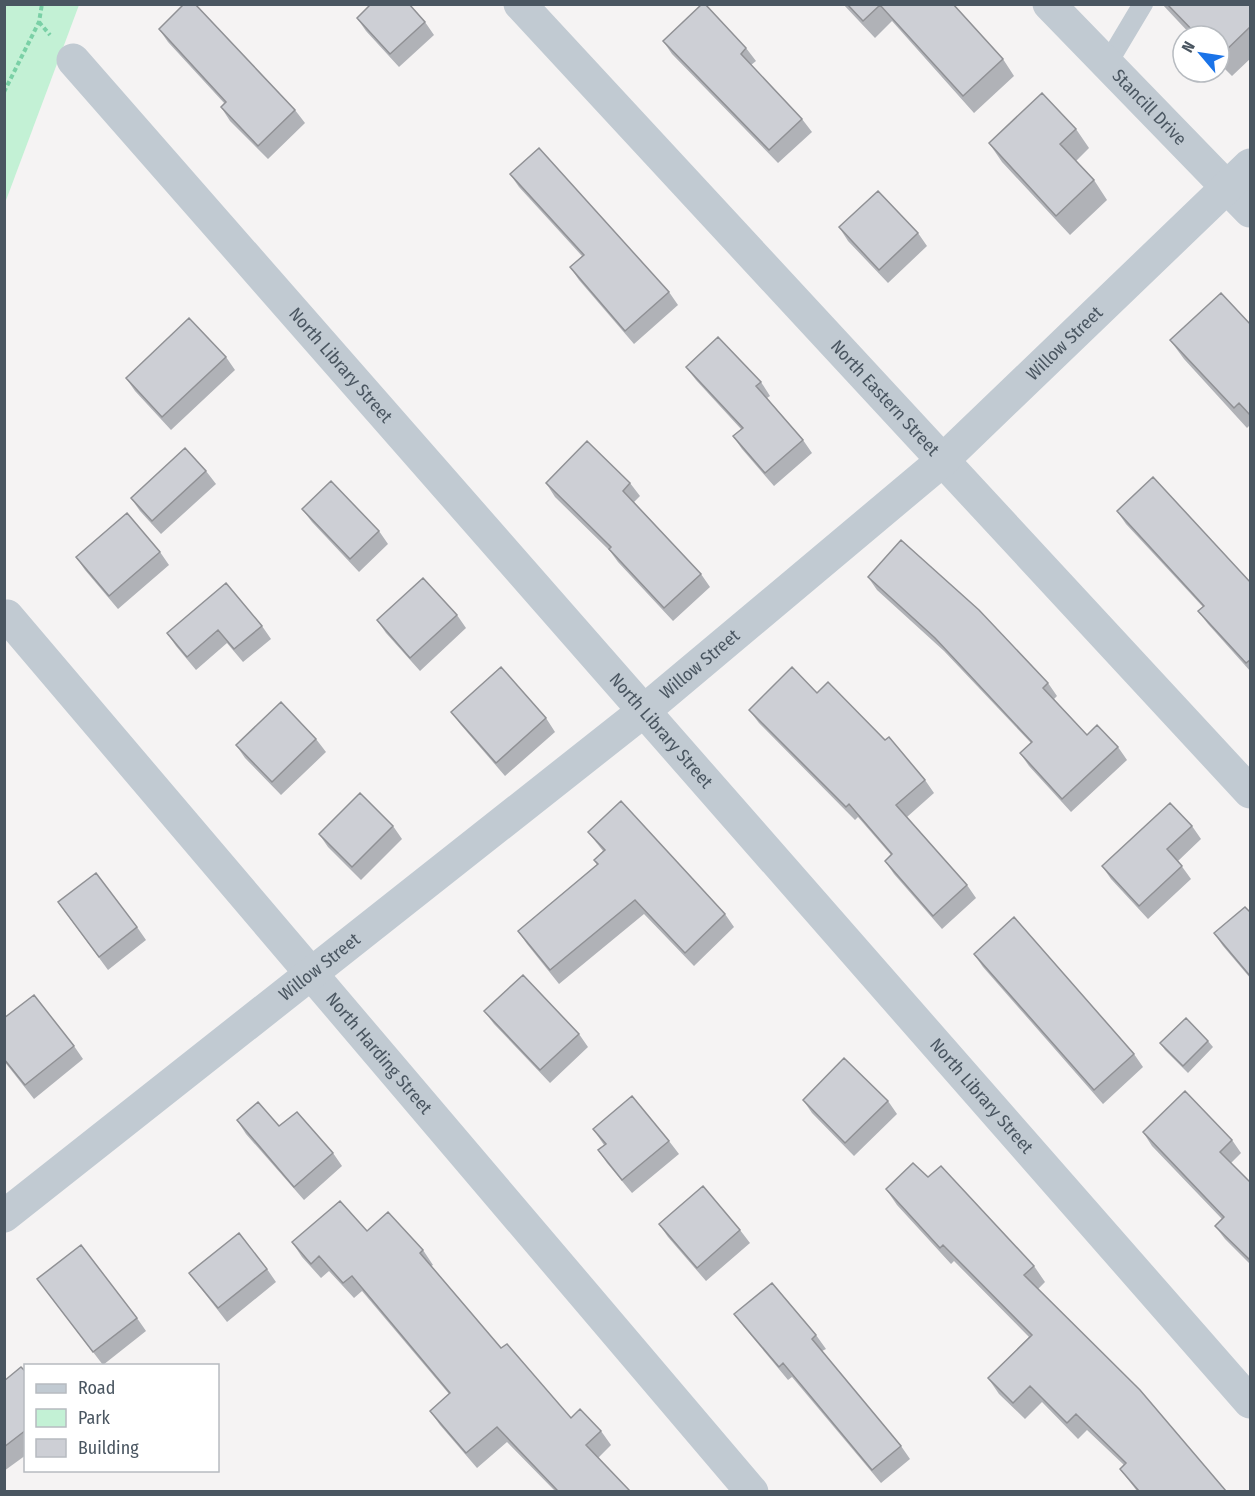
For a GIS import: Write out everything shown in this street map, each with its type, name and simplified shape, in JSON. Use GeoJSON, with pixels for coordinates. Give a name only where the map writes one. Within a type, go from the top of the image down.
{"type":"FeatureCollection","features":[{"type":"Feature","properties":{"kind":"street","name":"North Eastern Street"},"geometry":{"type":"LineString","coordinates":[[520,4],[1251,792]]}},
{"type":"Feature","properties":{"kind":"street","name":"Stancill Drive"},"geometry":{"type":"LineString","coordinates":[[1049,4],[1106,66],[1251,211]]}},
{"type":"Feature","properties":{"kind":"street","name":"North Library Street"},"geometry":{"type":"LineString","coordinates":[[72,60],[1251,1402]]}},
{"type":"Feature","properties":{"kind":"street","name":"Willow Street"},"geometry":{"type":"LineString","coordinates":[[4,1216],[645,710],[942,461],[1251,165]]}},
{"type":"Feature","properties":{"kind":"street","name":"North Harding Street"},"geometry":{"type":"LineString","coordinates":[[7,616],[752,1491]]}},
{"type":"Feature","properties":{"kind":"lane"},"geometry":{"type":"LineString","coordinates":[[1106,66],[1143,4]]}},
{"type":"Feature","properties":{"kind":"path"},"geometry":{"type":"LineString","coordinates":[[4,92],[39,22],[42,4]]}},
{"type":"Feature","properties":{"kind":"green space"},"geometry":{"type":"Polygon","coordinates":[[[5,5],[79,5],[5,203],[5,5]]]}},
{"type":"Feature","properties":{"kind":"building"},"geometry":{"type":"Polygon","coordinates":[[[184,4],[195,4],[295,110],[258,146],[221,107],[226,102],[159,29],[184,4]]]}},
{"type":"Feature","properties":{"kind":"building"},"geometry":{"type":"Polygon","coordinates":[[[371,4],[409,4],[425,22],[390,54],[357,18],[371,4]]]}},
{"type":"Feature","properties":{"kind":"building"},"geometry":{"type":"Polygon","coordinates":[[[702,4],[705,4],[746,48],[741,54],[802,119],[769,150],[663,41],[702,4]]]}},
{"type":"Feature","properties":{"kind":"building"},"geometry":{"type":"Polygon","coordinates":[[[847,4],[953,4],[1003,59],[963,96],[880,5],[863,21],[847,4]]]}},
{"type":"Feature","properties":{"kind":"building"},"geometry":{"type":"Polygon","coordinates":[[[1167,4],[1251,4],[1251,26],[1231,45],[1231,24],[1186,24],[1167,4]]]}},
{"type":"Feature","properties":{"kind":"building"},"geometry":{"type":"Polygon","coordinates":[[[1042,93],[1076,129],[1060,144],[1094,180],[1056,216],[989,143],[1042,93]]]}},
{"type":"Feature","properties":{"kind":"building"},"geometry":{"type":"Polygon","coordinates":[[[539,148],[669,292],[625,331],[570,267],[584,255],[510,174],[539,148]]]}},
{"type":"Feature","properties":{"kind":"building"},"geometry":{"type":"Polygon","coordinates":[[[878,191],[918,233],[879,270],[839,227],[878,191]]]}},
{"type":"Feature","properties":{"kind":"building"},"geometry":{"type":"Polygon","coordinates":[[[1221,293],[1251,325],[1251,416],[1239,403],[1234,408],[1170,340],[1221,293]]]}},
{"type":"Feature","properties":{"kind":"building"},"geometry":{"type":"Polygon","coordinates":[[[189,318],[226,357],[162,417],[126,378],[189,318]]]}},
{"type":"Feature","properties":{"kind":"building"},"geometry":{"type":"Polygon","coordinates":[[[718,337],[761,382],[756,386],[803,440],[765,473],[733,436],[743,428],[686,367],[718,337]]]}},
{"type":"Feature","properties":{"kind":"building"},"geometry":{"type":"Polygon","coordinates":[[[587,441],[630,483],[623,491],[701,574],[664,608],[609,549],[611,547],[546,483],[587,441]]]}},
{"type":"Feature","properties":{"kind":"building"},"geometry":{"type":"Polygon","coordinates":[[[185,448],[206,471],[152,521],[131,498],[185,448]]]}},
{"type":"Feature","properties":{"kind":"building"},"geometry":{"type":"Polygon","coordinates":[[[1153,477],[1251,583],[1251,660],[1246,663],[1198,611],[1204,606],[1117,511],[1153,477]]]}},
{"type":"Feature","properties":{"kind":"building"},"geometry":{"type":"Polygon","coordinates":[[[331,481],[379,531],[350,559],[302,509],[331,481]]]}},
{"type":"Feature","properties":{"kind":"building"},"geometry":{"type":"Polygon","coordinates":[[[127,513],[160,552],[109,596],[76,557],[127,513]]]}},
{"type":"Feature","properties":{"kind":"building"},"geometry":{"type":"Polygon","coordinates":[[[901,540],[979,610],[1048,683],[1043,688],[1087,735],[1097,725],[1118,747],[1062,799],[1020,753],[1032,742],[935,638],[868,577],[901,540]]]}},
{"type":"Feature","properties":{"kind":"building"},"geometry":{"type":"Polygon","coordinates":[[[423,578],[457,615],[410,658],[377,620],[423,578]]]}},
{"type":"Feature","properties":{"kind":"building"},"geometry":{"type":"Polygon","coordinates":[[[226,583],[262,626],[234,649],[218,630],[187,657],[167,633],[226,583]]]}},
{"type":"Feature","properties":{"kind":"building"},"geometry":{"type":"Polygon","coordinates":[[[501,667],[546,718],[496,763],[451,712],[501,667]]]}},
{"type":"Feature","properties":{"kind":"building"},"geometry":{"type":"Polygon","coordinates":[[[792,667],[817,693],[828,682],[885,740],[889,737],[925,780],[896,805],[967,885],[933,916],[885,861],[892,854],[849,804],[846,807],[749,710],[792,667]]]}},
{"type":"Feature","properties":{"kind":"building"},"geometry":{"type":"Polygon","coordinates":[[[281,702],[316,739],[272,782],[236,745],[281,702]]]}},
{"type":"Feature","properties":{"kind":"building"},"geometry":{"type":"Polygon","coordinates":[[[360,793],[393,826],[352,867],[319,834],[360,793]]]}},
{"type":"Feature","properties":{"kind":"building"},"geometry":{"type":"Polygon","coordinates":[[[621,801],[725,914],[685,953],[635,900],[550,970],[518,931],[598,864],[594,860],[605,850],[588,832],[621,801]]]}},
{"type":"Feature","properties":{"kind":"building"},"geometry":{"type":"Polygon","coordinates":[[[1170,803],[1192,826],[1167,849],[1182,866],[1139,906],[1102,866],[1170,803]]]}},
{"type":"Feature","properties":{"kind":"building"},"geometry":{"type":"Polygon","coordinates":[[[96,873],[137,927],[99,957],[58,902],[96,873]]]}},
{"type":"Feature","properties":{"kind":"building"},"geometry":{"type":"Polygon","coordinates":[[[1245,907],[1251,913],[1251,977],[1214,933],[1245,907]]]}},
{"type":"Feature","properties":{"kind":"building"},"geometry":{"type":"Polygon","coordinates":[[[1014,917],[1134,1054],[1094,1090],[974,954],[1014,917]]]}},
{"type":"Feature","properties":{"kind":"building"},"geometry":{"type":"Polygon","coordinates":[[[523,975],[579,1034],[540,1070],[484,1011],[523,975]]]}},
{"type":"Feature","properties":{"kind":"building"},"geometry":{"type":"Polygon","coordinates":[[[34,995],[74,1046],[25,1085],[4,1059],[4,1018],[34,995]]]}},
{"type":"Feature","properties":{"kind":"building"},"geometry":{"type":"Polygon","coordinates":[[[1186,1018],[1208,1041],[1183,1066],[1160,1043],[1186,1018]]]}},
{"type":"Feature","properties":{"kind":"building"},"geometry":{"type":"Polygon","coordinates":[[[844,1058],[888,1101],[845,1143],[803,1100],[844,1058]]]}},
{"type":"Feature","properties":{"kind":"building"},"geometry":{"type":"Polygon","coordinates":[[[1185,1091],[1232,1140],[1220,1152],[1251,1183],[1251,1261],[1215,1226],[1224,1217],[1143,1132],[1185,1091]]]}},
{"type":"Feature","properties":{"kind":"building"},"geometry":{"type":"Polygon","coordinates":[[[632,1096],[669,1141],[622,1180],[598,1150],[606,1144],[593,1129],[632,1096]]]}},
{"type":"Feature","properties":{"kind":"building"},"geometry":{"type":"Polygon","coordinates":[[[258,1102],[279,1126],[297,1112],[333,1153],[294,1187],[237,1120],[258,1102]]]}},
{"type":"Feature","properties":{"kind":"building"},"geometry":{"type":"Polygon","coordinates":[[[913,1163],[928,1177],[941,1166],[1034,1266],[1024,1275],[1140,1390],[1226,1491],[1139,1491],[1120,1469],[1126,1463],[1076,1414],[1067,1423],[1030,1386],[1013,1403],[988,1378],[1032,1335],[943,1245],[940,1248],[886,1189],[913,1163]]]}},
{"type":"Feature","properties":{"kind":"building"},"geometry":{"type":"Polygon","coordinates":[[[703,1186],[740,1230],[697,1268],[659,1224],[703,1186]]]}},
{"type":"Feature","properties":{"kind":"building"},"geometry":{"type":"Polygon","coordinates":[[[340,1201],[367,1231],[388,1212],[423,1250],[420,1253],[501,1348],[507,1344],[571,1418],[580,1409],[601,1431],[586,1445],[630,1491],[555,1491],[557,1490],[497,1427],[466,1453],[430,1411],[450,1393],[352,1276],[343,1283],[319,1256],[311,1264],[292,1242],[340,1201]]]}},
{"type":"Feature","properties":{"kind":"building"},"geometry":{"type":"Polygon","coordinates":[[[239,1233],[267,1269],[218,1308],[189,1273],[239,1233]]]}},
{"type":"Feature","properties":{"kind":"building"},"geometry":{"type":"Polygon","coordinates":[[[81,1245],[137,1318],[93,1352],[37,1279],[81,1245]]]}},
{"type":"Feature","properties":{"kind":"building"},"geometry":{"type":"Polygon","coordinates":[[[772,1283],[816,1335],[812,1339],[901,1446],[872,1470],[783,1363],[779,1367],[734,1314],[772,1283]]]}},
{"type":"Feature","properties":{"kind":"building"},"geometry":{"type":"Polygon","coordinates":[[[21,1367],[24,1370],[24,1432],[4,1447],[4,1381],[21,1367]]]}}]}
